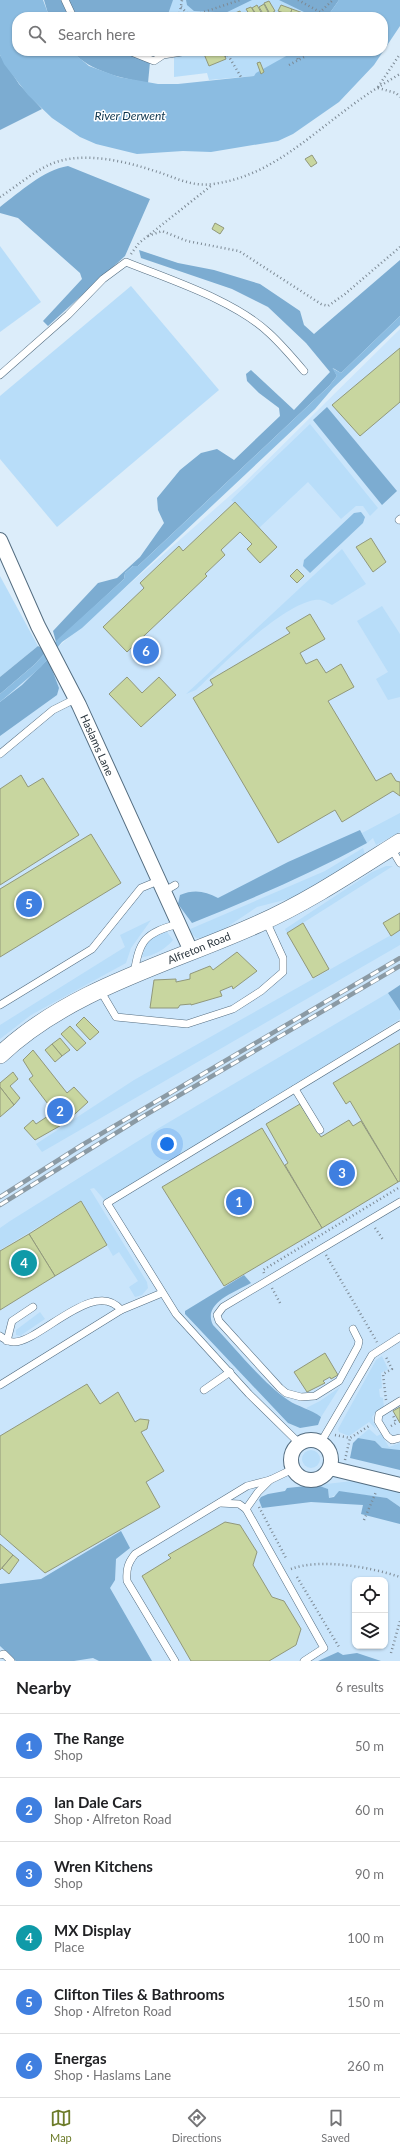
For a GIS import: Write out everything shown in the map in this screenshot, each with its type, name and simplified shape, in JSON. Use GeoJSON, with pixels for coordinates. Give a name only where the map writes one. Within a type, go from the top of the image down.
{"type":"FeatureCollection","features":[{"type":"Feature","properties":{"kind":"street","name":"Haslams Lane"},"geometry":{"type":"LineString","coordinates":[[0,540],[38,626],[60,668],[165,886],[178,924],[191,951]]}},
{"type":"Feature","properties":{"kind":"street","name":"Alfreton Road"},"geometry":{"type":"LineString","coordinates":[[0,1055],[27,1032],[58,1012],[100,990],[266,921],[308,898],[396,845]]}},
{"type":"Feature","properties":{"kind":"street"},"geometry":{"type":"LineString","coordinates":[[323,1437],[331,1456],[330,1468],[321,1478],[315,1480],[302,1478],[293,1469],[291,1455],[298,1443],[323,1437]]}},
{"type":"Feature","properties":{"kind":"street"},"geometry":{"type":"LineString","coordinates":[[330,1468],[400,1485]]}},
{"type":"Feature","properties":{"kind":"lane"},"geometry":{"type":"LineString","coordinates":[[65,0],[71,12]]}},
{"type":"Feature","properties":{"kind":"lane"},"geometry":{"type":"LineString","coordinates":[[142,56],[154,61],[162,56]]}},
{"type":"Feature","properties":{"kind":"lane"},"geometry":{"type":"LineString","coordinates":[[0,375],[68,315],[103,279],[126,262],[184,285],[235,309],[268,332],[304,370]]}},
{"type":"Feature","properties":{"kind":"lane"},"geometry":{"type":"LineString","coordinates":[[0,754],[53,710],[75,699]]}},
{"type":"Feature","properties":{"kind":"lane"},"geometry":{"type":"LineString","coordinates":[[396,845],[400,863]]}},
{"type":"Feature","properties":{"kind":"lane"},"geometry":{"type":"LineString","coordinates":[[0,1005],[92,949],[141,888],[165,886]]}},
{"type":"Feature","properties":{"kind":"lane"},"geometry":{"type":"LineString","coordinates":[[100,990],[116,1017],[187,1024],[219,1014],[261,991],[283,972],[283,958],[266,921]]}},
{"type":"Feature","properties":{"kind":"lane"},"geometry":{"type":"LineString","coordinates":[[133,976],[136,960],[142,943],[149,934],[178,924]]}},
{"type":"Feature","properties":{"kind":"lane"},"geometry":{"type":"LineString","coordinates":[[298,1443],[176,1314],[107,1203],[400,1025]]}},
{"type":"Feature","properties":{"kind":"lane"},"geometry":{"type":"LineString","coordinates":[[295,1089],[320,1130]]}},
{"type":"Feature","properties":{"kind":"lane"},"geometry":{"type":"LineString","coordinates":[[353,1329],[359,1341],[358,1346],[339,1381],[315,1396],[301,1397],[286,1393],[219,1321],[217,1315],[223,1307],[400,1202]]}},
{"type":"Feature","properties":{"kind":"lane"},"geometry":{"type":"LineString","coordinates":[[0,1386],[121,1310],[162,1293]]}},
{"type":"Feature","properties":{"kind":"lane"},"geometry":{"type":"LineString","coordinates":[[0,1336],[7,1341],[15,1342],[26,1339],[73,1310],[84,1305],[107,1301],[116,1303],[121,1310]]}},
{"type":"Feature","properties":{"kind":"lane"},"geometry":{"type":"LineString","coordinates":[[7,1341],[12,1321],[33,1307]]}},
{"type":"Feature","properties":{"kind":"lane"},"geometry":{"type":"LineString","coordinates":[[323,1437],[368,1361],[381,1348],[400,1337]]}},
{"type":"Feature","properties":{"kind":"lane"},"geometry":{"type":"LineString","coordinates":[[204,1390],[230,1372]]}},
{"type":"Feature","properties":{"kind":"lane"},"geometry":{"type":"LineString","coordinates":[[400,1401],[379,1414],[378,1421],[387,1436],[392,1440],[400,1438]]}},
{"type":"Feature","properties":{"kind":"lane"},"geometry":{"type":"LineString","coordinates":[[175,1661],[127,1581],[126,1569],[135,1554],[247,1486],[270,1480],[293,1469]]}},
{"type":"Feature","properties":{"kind":"lane"},"geometry":{"type":"LineString","coordinates":[[246,1509],[254,1497],[270,1480]]}},
{"type":"Feature","properties":{"kind":"lane"},"geometry":{"type":"LineString","coordinates":[[218,1504],[226,1502],[239,1504],[246,1509],[256,1524],[281,1574],[324,1648],[304,1661]]}},
{"type":"Feature","properties":{"kind":"lane"},"geometry":{"type":"LineString","coordinates":[[0,1655],[4,1654],[11,1661]]}},
{"type":"Feature","properties":{"kind":"path"},"geometry":{"type":"LineString","coordinates":[[180,12],[182,0]]}},
{"type":"Feature","properties":{"kind":"path"},"geometry":{"type":"LineString","coordinates":[[204,12],[240,0]]}},
{"type":"Feature","properties":{"kind":"path"},"geometry":{"type":"LineString","coordinates":[[298,0],[320,12],[333,0]]}},
{"type":"Feature","properties":{"kind":"path"},"geometry":{"type":"LineString","coordinates":[[181,6],[185,12]]}},
{"type":"Feature","properties":{"kind":"path"},"geometry":{"type":"LineString","coordinates":[[377,88],[400,54]]}},
{"type":"Feature","properties":{"kind":"path"},"geometry":{"type":"LineString","coordinates":[[227,56],[241,77]]}},
{"type":"Feature","properties":{"kind":"path"},"geometry":{"type":"LineString","coordinates":[[296,56],[298,60]]}},
{"type":"Feature","properties":{"kind":"path"},"geometry":{"type":"LineString","coordinates":[[289,64],[306,56]]}},
{"type":"Feature","properties":{"kind":"path"},"geometry":{"type":"LineString","coordinates":[[0,197],[50,164],[82,157],[130,164],[162,173],[185,183],[212,185],[239,178],[276,161],[302,146],[377,88],[400,74]]}},
{"type":"Feature","properties":{"kind":"path"},"geometry":{"type":"LineString","coordinates":[[377,88],[396,93],[400,97]]}},
{"type":"Feature","properties":{"kind":"path"},"geometry":{"type":"LineString","coordinates":[[126,262],[139,243],[212,185]]}},
{"type":"Feature","properties":{"kind":"path"},"geometry":{"type":"LineString","coordinates":[[148,236],[162,231],[187,241],[239,251],[321,304],[328,306],[345,294],[400,247]]}},
{"type":"Feature","properties":{"kind":"path"},"geometry":{"type":"LineString","coordinates":[[321,1249],[381,1348]]}},
{"type":"Feature","properties":{"kind":"path"},"geometry":{"type":"LineString","coordinates":[[323,1437],[350,1438],[369,1426],[373,1430]]}},
{"type":"Feature","properties":{"kind":"path"},"geometry":{"type":"LineString","coordinates":[[343,1472],[350,1438]]}},
{"type":"Feature","properties":{"kind":"path"},"geometry":{"type":"LineString","coordinates":[[364,1520],[368,1507],[382,1481]]}},
{"type":"Feature","properties":{"kind":"path"},"geometry":{"type":"LineString","coordinates":[[254,1497],[291,1569],[339,1647]]}},
{"type":"Feature","properties":{"kind":"path"},"geometry":{"type":"LineString","coordinates":[[281,1574],[291,1569],[313,1565],[366,1568],[400,1577]]}},
{"type":"Feature","properties":{"kind":"path"},"geometry":{"type":"LineString","coordinates":[[391,1653],[400,1621]]}},
{"type":"Feature","properties":{"kind":"shaded area"},"geometry":{"type":"Polygon","coordinates":[[[44,0],[173,0],[169,12],[48,12],[44,0]]]}},
{"type":"Feature","properties":{"kind":"shaded area"},"geometry":{"type":"Polygon","coordinates":[[[78,0],[339,0],[331,12],[86,12],[78,0]]]}},
{"type":"Feature","properties":{"kind":"shaded area"},"geometry":{"type":"Polygon","coordinates":[[[186,0],[252,0],[227,12],[194,11],[187,5],[186,0]]]}},
{"type":"Feature","properties":{"kind":"shaded area"},"geometry":{"type":"Polygon","coordinates":[[[279,0],[339,0],[331,12],[304,12],[279,0]]]}},
{"type":"Feature","properties":{"kind":"shaded area"},"geometry":{"type":"Polygon","coordinates":[[[0,55],[19,84],[42,109],[0,130],[0,55]]]}},
{"type":"Feature","properties":{"kind":"shaded area"},"geometry":{"type":"Polygon","coordinates":[[[77,56],[151,56],[148,83],[107,73],[77,56]]]}},
{"type":"Feature","properties":{"kind":"shaded area"},"geometry":{"type":"Polygon","coordinates":[[[174,56],[287,56],[254,76],[209,80],[207,73],[174,77],[174,56]]]}},
{"type":"Feature","properties":{"kind":"shaded area"},"geometry":{"type":"Polygon","coordinates":[[[68,166],[150,199],[125,256],[48,326],[43,321],[82,279],[80,273],[18,218],[0,213],[0,207],[41,177],[59,168],[68,166]]]}},
{"type":"Feature","properties":{"kind":"shaded area"},"geometry":{"type":"Polygon","coordinates":[[[0,246],[41,302],[0,332],[0,246]]]}},
{"type":"Feature","properties":{"kind":"shaded area"},"geometry":{"type":"Polygon","coordinates":[[[139,250],[178,263],[214,270],[260,284],[300,311],[304,325],[314,334],[400,260],[400,316],[341,373],[333,368],[337,376],[329,386],[138,566],[133,566],[125,573],[124,579],[56,642],[53,631],[98,583],[117,578],[140,557],[164,523],[158,510],[157,498],[180,470],[201,453],[217,449],[234,460],[280,416],[279,408],[259,393],[247,381],[246,374],[251,370],[294,410],[330,372],[306,343],[268,307],[232,289],[141,258],[139,250]]]}},
{"type":"Feature","properties":{"kind":"shaded area"},"geometry":{"type":"Polygon","coordinates":[[[131,286],[219,390],[57,527],[0,459],[0,396],[131,286]]]}},
{"type":"Feature","properties":{"kind":"shaded area"},"geometry":{"type":"Polygon","coordinates":[[[400,329],[400,1661],[0,1661],[0,698],[242,485],[400,329]]]}},
{"type":"Feature","properties":{"kind":"shaded area"},"geometry":{"type":"Polygon","coordinates":[[[327,407],[397,491],[382,505],[313,420],[327,407]]]}},
{"type":"Feature","properties":{"kind":"shaded area"},"geometry":{"type":"Polygon","coordinates":[[[310,424],[378,508],[370,516],[363,506],[356,506],[341,519],[308,482],[259,528],[231,500],[310,424]]]}},
{"type":"Feature","properties":{"kind":"shaded area"},"geometry":{"type":"Polygon","coordinates":[[[342,549],[366,584],[332,605],[322,600],[315,600],[301,604],[286,613],[269,624],[252,638],[196,690],[186,694],[342,549]]]}},
{"type":"Feature","properties":{"kind":"shaded area"},"geometry":{"type":"Polygon","coordinates":[[[0,576],[38,646],[0,677],[0,576]]]}},
{"type":"Feature","properties":{"kind":"shaded area"},"geometry":{"type":"Polygon","coordinates":[[[382,606],[400,634],[400,697],[388,700],[376,679],[388,672],[357,621],[382,606]]]}},
{"type":"Feature","properties":{"kind":"shaded area"},"geometry":{"type":"Polygon","coordinates":[[[38,646],[47,651],[34,665],[0,694],[0,677],[38,646]]]}},
{"type":"Feature","properties":{"kind":"shaded area"},"geometry":{"type":"Polygon","coordinates":[[[48,659],[59,688],[57,695],[0,736],[0,702],[22,685],[48,659]]]}},
{"type":"Feature","properties":{"kind":"shaded area"},"geometry":{"type":"Polygon","coordinates":[[[400,813],[400,832],[376,845],[373,838],[367,843],[362,833],[400,813]]]}},
{"type":"Feature","properties":{"kind":"shaded area"},"geometry":{"type":"Polygon","coordinates":[[[360,830],[367,843],[302,876],[192,923],[178,904],[180,895],[195,891],[204,892],[218,898],[288,862],[360,830]]]}},
{"type":"Feature","properties":{"kind":"shaded area"},"geometry":{"type":"Polygon","coordinates":[[[363,848],[365,854],[361,859],[292,898],[257,907],[218,933],[196,938],[188,930],[325,871],[363,848]]]}},
{"type":"Feature","properties":{"kind":"shaded area"},"geometry":{"type":"Polygon","coordinates":[[[386,866],[393,866],[287,933],[285,929],[372,872],[386,866]]]}},
{"type":"Feature","properties":{"kind":"shaded area"},"geometry":{"type":"Polygon","coordinates":[[[151,920],[131,948],[126,963],[31,1015],[0,1039],[0,1025],[125,947],[120,935],[151,920]]]}},
{"type":"Feature","properties":{"kind":"shaded area"},"geometry":{"type":"Polygon","coordinates":[[[400,930],[400,945],[42,1152],[36,1144],[134,1080],[400,930]]]}},
{"type":"Feature","properties":{"kind":"shaded area"},"geometry":{"type":"Polygon","coordinates":[[[160,932],[167,932],[173,940],[159,952],[142,957],[147,942],[160,932]]]}},
{"type":"Feature","properties":{"kind":"shaded area"},"geometry":{"type":"Polygon","coordinates":[[[400,985],[400,1011],[388,993],[400,985]]]}},
{"type":"Feature","properties":{"kind":"shaded area"},"geometry":{"type":"Polygon","coordinates":[[[388,993],[400,1011],[400,1019],[107,1203],[94,1188],[90,1189],[147,1282],[148,1288],[142,1295],[135,1297],[129,1287],[138,1281],[119,1252],[113,1256],[81,1201],[0,1250],[0,1228],[10,1221],[159,1128],[388,993]]]}},
{"type":"Feature","properties":{"kind":"shaded area"},"geometry":{"type":"Polygon","coordinates":[[[244,1275],[251,1283],[229,1294],[216,1304],[212,1310],[211,1317],[213,1325],[278,1393],[288,1400],[321,1417],[318,1425],[300,1428],[288,1423],[185,1314],[185,1311],[244,1275]]]}},
{"type":"Feature","properties":{"kind":"shaded area"},"geometry":{"type":"Polygon","coordinates":[[[40,1312],[45,1319],[20,1336],[16,1335],[16,1330],[40,1312]]]}},
{"type":"Feature","properties":{"kind":"shaded area"},"geometry":{"type":"Polygon","coordinates":[[[382,1356],[388,1369],[381,1373],[382,1388],[379,1389],[380,1397],[383,1398],[384,1408],[376,1412],[372,1417],[376,1429],[369,1422],[349,1436],[339,1432],[338,1429],[376,1360],[382,1356]]]}},
{"type":"Feature","properties":{"kind":"shaded area"},"geometry":{"type":"Polygon","coordinates":[[[340,1387],[321,1417],[306,1408],[320,1401],[340,1387]]]}},
{"type":"Feature","properties":{"kind":"shaded area"},"geometry":{"type":"Polygon","coordinates":[[[369,1429],[377,1436],[381,1434],[389,1447],[400,1443],[400,1450],[382,1448],[375,1441],[358,1438],[369,1429]]]}},
{"type":"Feature","properties":{"kind":"shaded area"},"geometry":{"type":"Polygon","coordinates":[[[358,1438],[375,1441],[382,1448],[400,1450],[400,1470],[350,1458],[353,1443],[358,1438]]]}},
{"type":"Feature","properties":{"kind":"shaded area"},"geometry":{"type":"Polygon","coordinates":[[[311,1450],[317,1453],[320,1459],[317,1465],[311,1468],[305,1465],[302,1459],[305,1453],[311,1450]]]}},
{"type":"Feature","properties":{"kind":"shaded area"},"geometry":{"type":"Polygon","coordinates":[[[353,1481],[400,1492],[400,1507],[387,1498],[342,1492],[329,1498],[328,1489],[317,1485],[353,1481]]]}},
{"type":"Feature","properties":{"kind":"shaded area"},"geometry":{"type":"Polygon","coordinates":[[[317,1485],[328,1489],[329,1498],[334,1497],[339,1491],[387,1498],[400,1507],[400,1524],[361,1514],[363,1505],[311,1502],[262,1508],[259,1500],[261,1497],[268,1494],[285,1491],[287,1488],[317,1485]]]}},
{"type":"Feature","properties":{"kind":"shaded area"},"geometry":{"type":"Polygon","coordinates":[[[121,1531],[130,1548],[116,1559],[115,1580],[110,1588],[152,1661],[99,1661],[93,1658],[74,1661],[16,1661],[0,1646],[0,1584],[41,1579],[121,1531]]]}},
{"type":"Feature","properties":{"kind":"shaded area"},"geometry":{"type":"Polygon","coordinates":[[[338,1652],[343,1655],[357,1653],[381,1661],[318,1661],[338,1652]]]}},
{"type":"Feature","properties":{"kind":"water","name":"River Derwent"},"geometry":{"type":"Polygon","coordinates":[[[0,0],[43,0],[48,12],[12,12],[12,56],[77,56],[89,66],[119,77],[158,84],[178,84],[254,76],[256,73],[286,56],[380,56],[374,65],[339,102],[293,134],[278,141],[211,152],[183,151],[137,154],[96,144],[80,137],[52,118],[28,95],[4,64],[0,55],[0,0]]]}},
{"type":"Feature","properties":{"kind":"water","name":"River Derwent"},"geometry":{"type":"Polygon","coordinates":[[[339,0],[400,0],[400,26],[388,44],[388,12],[331,12],[339,0]]]}},
{"type":"Feature","properties":{"kind":"water"},"geometry":{"type":"Polygon","coordinates":[[[400,316],[400,325],[333,388],[315,409],[82,628],[62,642],[41,667],[0,702],[0,694],[34,665],[59,638],[124,579],[125,573],[133,566],[138,566],[329,386],[337,376],[332,368],[341,373],[400,316]]]}},
{"type":"Feature","properties":{"kind":"water"},"geometry":{"type":"Polygon","coordinates":[[[361,512],[365,517],[363,523],[310,573],[303,566],[304,560],[354,513],[361,512]]]}},
{"type":"Feature","properties":{"kind":"building"},"geometry":{"type":"Polygon","coordinates":[[[269,1],[275,11],[269,12],[264,3],[269,1]]]}},
{"type":"Feature","properties":{"kind":"building"},"geometry":{"type":"Polygon","coordinates":[[[264,4],[268,12],[262,12],[259,7],[264,4]]]}},
{"type":"Feature","properties":{"kind":"building"},"geometry":{"type":"Polygon","coordinates":[[[257,5],[261,12],[255,12],[252,8],[257,5]]]}},
{"type":"Feature","properties":{"kind":"building"},"geometry":{"type":"Polygon","coordinates":[[[281,5],[292,9],[291,12],[278,11],[281,5]]]}},
{"type":"Feature","properties":{"kind":"building"},"geometry":{"type":"Polygon","coordinates":[[[251,7],[254,12],[248,12],[246,9],[251,7]]]}},
{"type":"Feature","properties":{"kind":"building"},"geometry":{"type":"Polygon","coordinates":[[[292,9],[300,12],[291,12],[292,9]]]}},
{"type":"Feature","properties":{"kind":"building"},"geometry":{"type":"Polygon","coordinates":[[[205,56],[225,56],[226,59],[209,66],[205,56]]]}},
{"type":"Feature","properties":{"kind":"building"},"geometry":{"type":"Polygon","coordinates":[[[260,62],[264,72],[261,74],[257,63],[260,62]]]}},
{"type":"Feature","properties":{"kind":"building"},"geometry":{"type":"Polygon","coordinates":[[[312,155],[317,163],[311,167],[305,159],[312,155]]]}},
{"type":"Feature","properties":{"kind":"building"},"geometry":{"type":"Polygon","coordinates":[[[215,223],[224,228],[220,234],[212,229],[215,223]]]}},
{"type":"Feature","properties":{"kind":"building"},"geometry":{"type":"Polygon","coordinates":[[[400,348],[400,402],[360,436],[332,405],[400,348]]]}},
{"type":"Feature","properties":{"kind":"building"},"geometry":{"type":"Polygon","coordinates":[[[235,502],[277,547],[260,563],[247,549],[252,544],[240,532],[221,550],[225,555],[205,574],[207,576],[127,652],[103,627],[144,588],[140,583],[179,546],[183,551],[235,502]]]}},
{"type":"Feature","properties":{"kind":"building"},"geometry":{"type":"Polygon","coordinates":[[[371,538],[386,562],[373,572],[356,547],[371,538]]]}},
{"type":"Feature","properties":{"kind":"building"},"geometry":{"type":"Polygon","coordinates":[[[297,569],[304,576],[297,583],[290,576],[297,569]]]}},
{"type":"Feature","properties":{"kind":"building"},"geometry":{"type":"Polygon","coordinates":[[[310,614],[325,639],[300,653],[306,664],[317,659],[326,673],[341,664],[354,687],[328,701],[376,781],[391,773],[396,781],[400,782],[400,796],[393,791],[342,822],[335,810],[278,843],[193,698],[213,685],[210,680],[290,633],[286,628],[310,614]]]}},
{"type":"Feature","properties":{"kind":"building"},"geometry":{"type":"Polygon","coordinates":[[[127,677],[142,693],[159,677],[176,695],[141,727],[109,694],[127,677]]]}},
{"type":"Feature","properties":{"kind":"building"},"geometry":{"type":"Polygon","coordinates":[[[21,775],[28,787],[43,778],[79,835],[0,885],[0,789],[21,775]]]}},
{"type":"Feature","properties":{"kind":"building"},"geometry":{"type":"Polygon","coordinates":[[[91,834],[121,883],[0,957],[0,889],[91,834]]]}},
{"type":"Feature","properties":{"kind":"building"},"geometry":{"type":"Polygon","coordinates":[[[400,913],[400,930],[391,936],[383,923],[400,913]]]}},
{"type":"Feature","properties":{"kind":"building"},"geometry":{"type":"Polygon","coordinates":[[[303,923],[329,969],[313,978],[287,933],[303,923]]]}},
{"type":"Feature","properties":{"kind":"building"},"geometry":{"type":"Polygon","coordinates":[[[237,952],[257,971],[233,989],[232,986],[220,991],[222,996],[191,1005],[180,1005],[178,1008],[150,1008],[154,980],[176,979],[176,982],[190,979],[190,974],[210,966],[213,970],[237,952]]]}},
{"type":"Feature","properties":{"kind":"building"},"geometry":{"type":"Polygon","coordinates":[[[84,1017],[99,1032],[90,1040],[76,1025],[84,1017]]]}},
{"type":"Feature","properties":{"kind":"building"},"geometry":{"type":"Polygon","coordinates":[[[70,1026],[86,1043],[77,1051],[61,1034],[70,1026]]]}},
{"type":"Feature","properties":{"kind":"building"},"geometry":{"type":"Polygon","coordinates":[[[60,1038],[70,1050],[62,1056],[52,1044],[60,1038]]]}},
{"type":"Feature","properties":{"kind":"building"},"geometry":{"type":"Polygon","coordinates":[[[400,1043],[400,1181],[398,1182],[350,1101],[346,1104],[333,1083],[400,1043]]]}},
{"type":"Feature","properties":{"kind":"building"},"geometry":{"type":"Polygon","coordinates":[[[52,1044],[62,1056],[55,1062],[45,1050],[52,1044]]]}},
{"type":"Feature","properties":{"kind":"building"},"geometry":{"type":"Polygon","coordinates":[[[33,1050],[67,1093],[74,1087],[88,1102],[65,1123],[35,1140],[24,1128],[33,1120],[36,1124],[54,1112],[29,1079],[33,1076],[23,1060],[33,1050]]]}},
{"type":"Feature","properties":{"kind":"building"},"geometry":{"type":"Polygon","coordinates":[[[13,1072],[18,1079],[10,1086],[20,1098],[14,1105],[0,1087],[0,1083],[13,1072]]]}},
{"type":"Feature","properties":{"kind":"building"},"geometry":{"type":"Polygon","coordinates":[[[0,1087],[14,1105],[0,1117],[0,1087]]]}},
{"type":"Feature","properties":{"kind":"building"},"geometry":{"type":"Polygon","coordinates":[[[300,1104],[321,1137],[349,1120],[353,1126],[361,1121],[398,1182],[322,1228],[285,1165],[288,1163],[266,1124],[300,1104]]]}},
{"type":"Feature","properties":{"kind":"building"},"geometry":{"type":"Polygon","coordinates":[[[262,1128],[322,1228],[224,1286],[162,1187],[262,1128]]]}},
{"type":"Feature","properties":{"kind":"building"},"geometry":{"type":"Polygon","coordinates":[[[81,1201],[107,1245],[55,1276],[29,1234],[81,1201]]]}},
{"type":"Feature","properties":{"kind":"building"},"geometry":{"type":"Polygon","coordinates":[[[29,1234],[55,1276],[0,1310],[0,1251],[29,1234]]]}},
{"type":"Feature","properties":{"kind":"building"},"geometry":{"type":"Polygon","coordinates":[[[325,1353],[338,1375],[331,1379],[330,1377],[323,1381],[325,1383],[307,1392],[294,1372],[325,1353]]]}},
{"type":"Feature","properties":{"kind":"building"},"geometry":{"type":"Polygon","coordinates":[[[87,1384],[100,1404],[118,1392],[135,1422],[140,1419],[149,1420],[147,1429],[141,1432],[164,1471],[146,1482],[160,1507],[45,1573],[0,1534],[0,1436],[87,1384]]]}},
{"type":"Feature","properties":{"kind":"building"},"geometry":{"type":"Polygon","coordinates":[[[400,1407],[400,1423],[393,1411],[400,1407]]]}},
{"type":"Feature","properties":{"kind":"building"},"geometry":{"type":"Polygon","coordinates":[[[225,1522],[240,1525],[257,1552],[253,1565],[272,1597],[284,1601],[301,1629],[296,1645],[269,1661],[191,1661],[142,1576],[171,1558],[168,1555],[225,1522]]]}},
{"type":"Feature","properties":{"kind":"building"},"geometry":{"type":"Polygon","coordinates":[[[0,1544],[13,1555],[0,1570],[0,1544]]]}},
{"type":"Feature","properties":{"kind":"building"},"geometry":{"type":"Polygon","coordinates":[[[13,1555],[19,1560],[9,1574],[2,1568],[13,1555]]]}},
{"type":"Feature","properties":{"kind":"railway"},"geometry":{"type":"LineString","coordinates":[[0,1197],[82,1145],[400,958]]}},
{"type":"Feature","properties":{"kind":"railway"},"geometry":{"type":"LineString","coordinates":[[0,1205],[137,1120],[400,966]]}},
{"type":"Feature","properties":{"kind":"place","name":"Energas"},"geometry":{"type":"Point","coordinates":[146,651]}},
{"type":"Feature","properties":{"kind":"place","name":"Clifton Tiles & Bathrooms"},"geometry":{"type":"Point","coordinates":[29,904]}},
{"type":"Feature","properties":{"kind":"place","name":"Ian Dale Cars"},"geometry":{"type":"Point","coordinates":[60,1111]}},
{"type":"Feature","properties":{"kind":"place","name":"Wren Kitchens"},"geometry":{"type":"Point","coordinates":[342,1173]}},
{"type":"Feature","properties":{"kind":"place","name":"The Range"},"geometry":{"type":"Point","coordinates":[239,1202]}},
{"type":"Feature","properties":{"kind":"place","name":"MX Display"},"geometry":{"type":"Point","coordinates":[24,1263]}}]}
